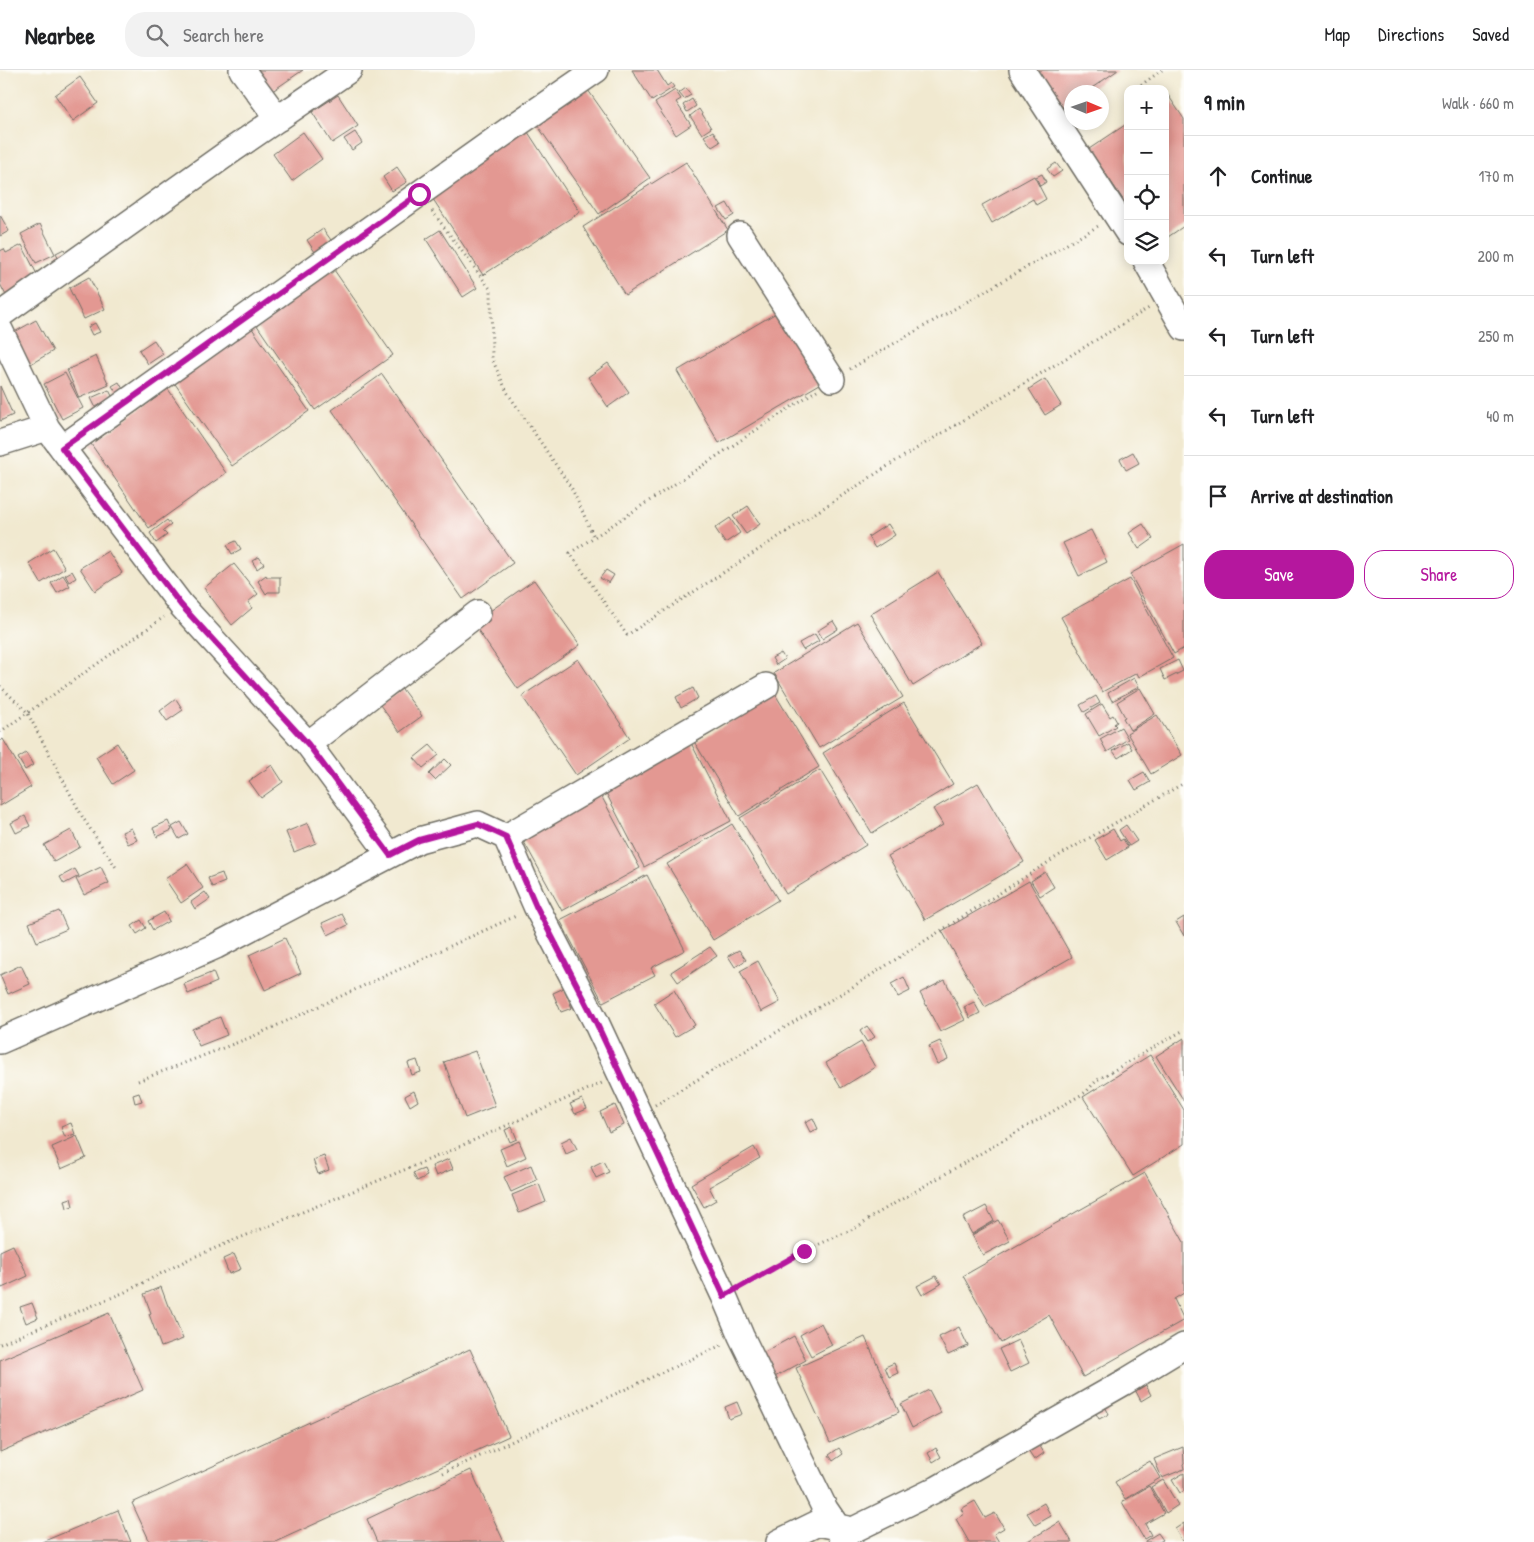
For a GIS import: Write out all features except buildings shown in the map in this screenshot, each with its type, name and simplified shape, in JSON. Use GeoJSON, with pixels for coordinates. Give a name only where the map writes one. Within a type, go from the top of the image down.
{"type":"FeatureCollection","features":[{"type":"Feature","properties":{"kind":"street"},"geometry":{"type":"LineString","coordinates":[[242,70],[278,119]]}},
{"type":"Feature","properties":{"kind":"street"},"geometry":{"type":"LineString","coordinates":[[0,315],[349,70]]}},
{"type":"Feature","properties":{"kind":"street"},"geometry":{"type":"LineString","coordinates":[[0,444],[54,438],[419,194],[596,70]]}},
{"type":"Feature","properties":{"kind":"street"},"geometry":{"type":"LineString","coordinates":[[1022,70],[1124,227]]}},
{"type":"Feature","properties":{"kind":"street"},"geometry":{"type":"LineString","coordinates":[[740,235],[832,379]]}},
{"type":"Feature","properties":{"kind":"street"},"geometry":{"type":"LineString","coordinates":[[1148,265],[1184,328]]}},
{"type":"Feature","properties":{"kind":"street"},"geometry":{"type":"LineString","coordinates":[[0,330],[54,438],[181,605],[308,744],[390,855]]}},
{"type":"Feature","properties":{"kind":"street"},"geometry":{"type":"LineString","coordinates":[[308,744],[478,612]]}},
{"type":"Feature","properties":{"kind":"street"},"geometry":{"type":"LineString","coordinates":[[506,837],[766,686]]}},
{"type":"Feature","properties":{"kind":"street"},"geometry":{"type":"LineString","coordinates":[[0,1041],[216,946],[419,840],[478,824],[506,837],[536,906],[595,1020],[640,1114],[741,1336],[825,1509],[841,1535]]}},
{"type":"Feature","properties":{"kind":"street"},"geometry":{"type":"LineString","coordinates":[[841,1535],[937,1489],[1123,1384],[1184,1346]]}},
{"type":"Feature","properties":{"kind":"street"},"geometry":{"type":"LineString","coordinates":[[779,1542],[818,1523],[841,1535]]}},
{"type":"Feature","properties":{"kind":"path"},"geometry":{"type":"LineString","coordinates":[[1141,85],[1162,70]]}},
{"type":"Feature","properties":{"kind":"path"},"geometry":{"type":"LineString","coordinates":[[419,194],[491,290],[492,359],[507,392],[572,489],[594,537]]}},
{"type":"Feature","properties":{"kind":"path"},"geometry":{"type":"LineString","coordinates":[[570,553],[627,635],[891,464],[1166,297]]}},
{"type":"Feature","properties":{"kind":"path"},"geometry":{"type":"LineString","coordinates":[[0,732],[181,605]]}},
{"type":"Feature","properties":{"kind":"path"},"geometry":{"type":"LineString","coordinates":[[0,686],[27,712],[83,818],[117,869]]}},
{"type":"Feature","properties":{"kind":"path"},"geometry":{"type":"LineString","coordinates":[[640,1114],[854,986],[1055,858],[1184,783]]}},
{"type":"Feature","properties":{"kind":"path"},"geometry":{"type":"LineString","coordinates":[[138,1080],[254,1036],[536,906]]}},
{"type":"Feature","properties":{"kind":"path"},"geometry":{"type":"LineString","coordinates":[[724,1296],[804,1251],[860,1226],[873,1216],[1086,1092],[1097,1080],[1184,1030]]}},
{"type":"Feature","properties":{"kind":"path"},"geometry":{"type":"LineString","coordinates":[[0,1344],[124,1292],[189,1259],[445,1153],[621,1075]]}},
{"type":"Feature","properties":{"kind":"path"},"geometry":{"type":"LineString","coordinates":[[443,1473],[741,1336]]}},
{"type":"Feature","properties":{"kind":"route"},"geometry":{"type":"LineString","coordinates":[[419,194],[62,448],[181,605],[308,744],[390,855],[419,840],[478,824],[506,837],[536,906],[595,1020],[724,1296],[804,1251]]}}]}
